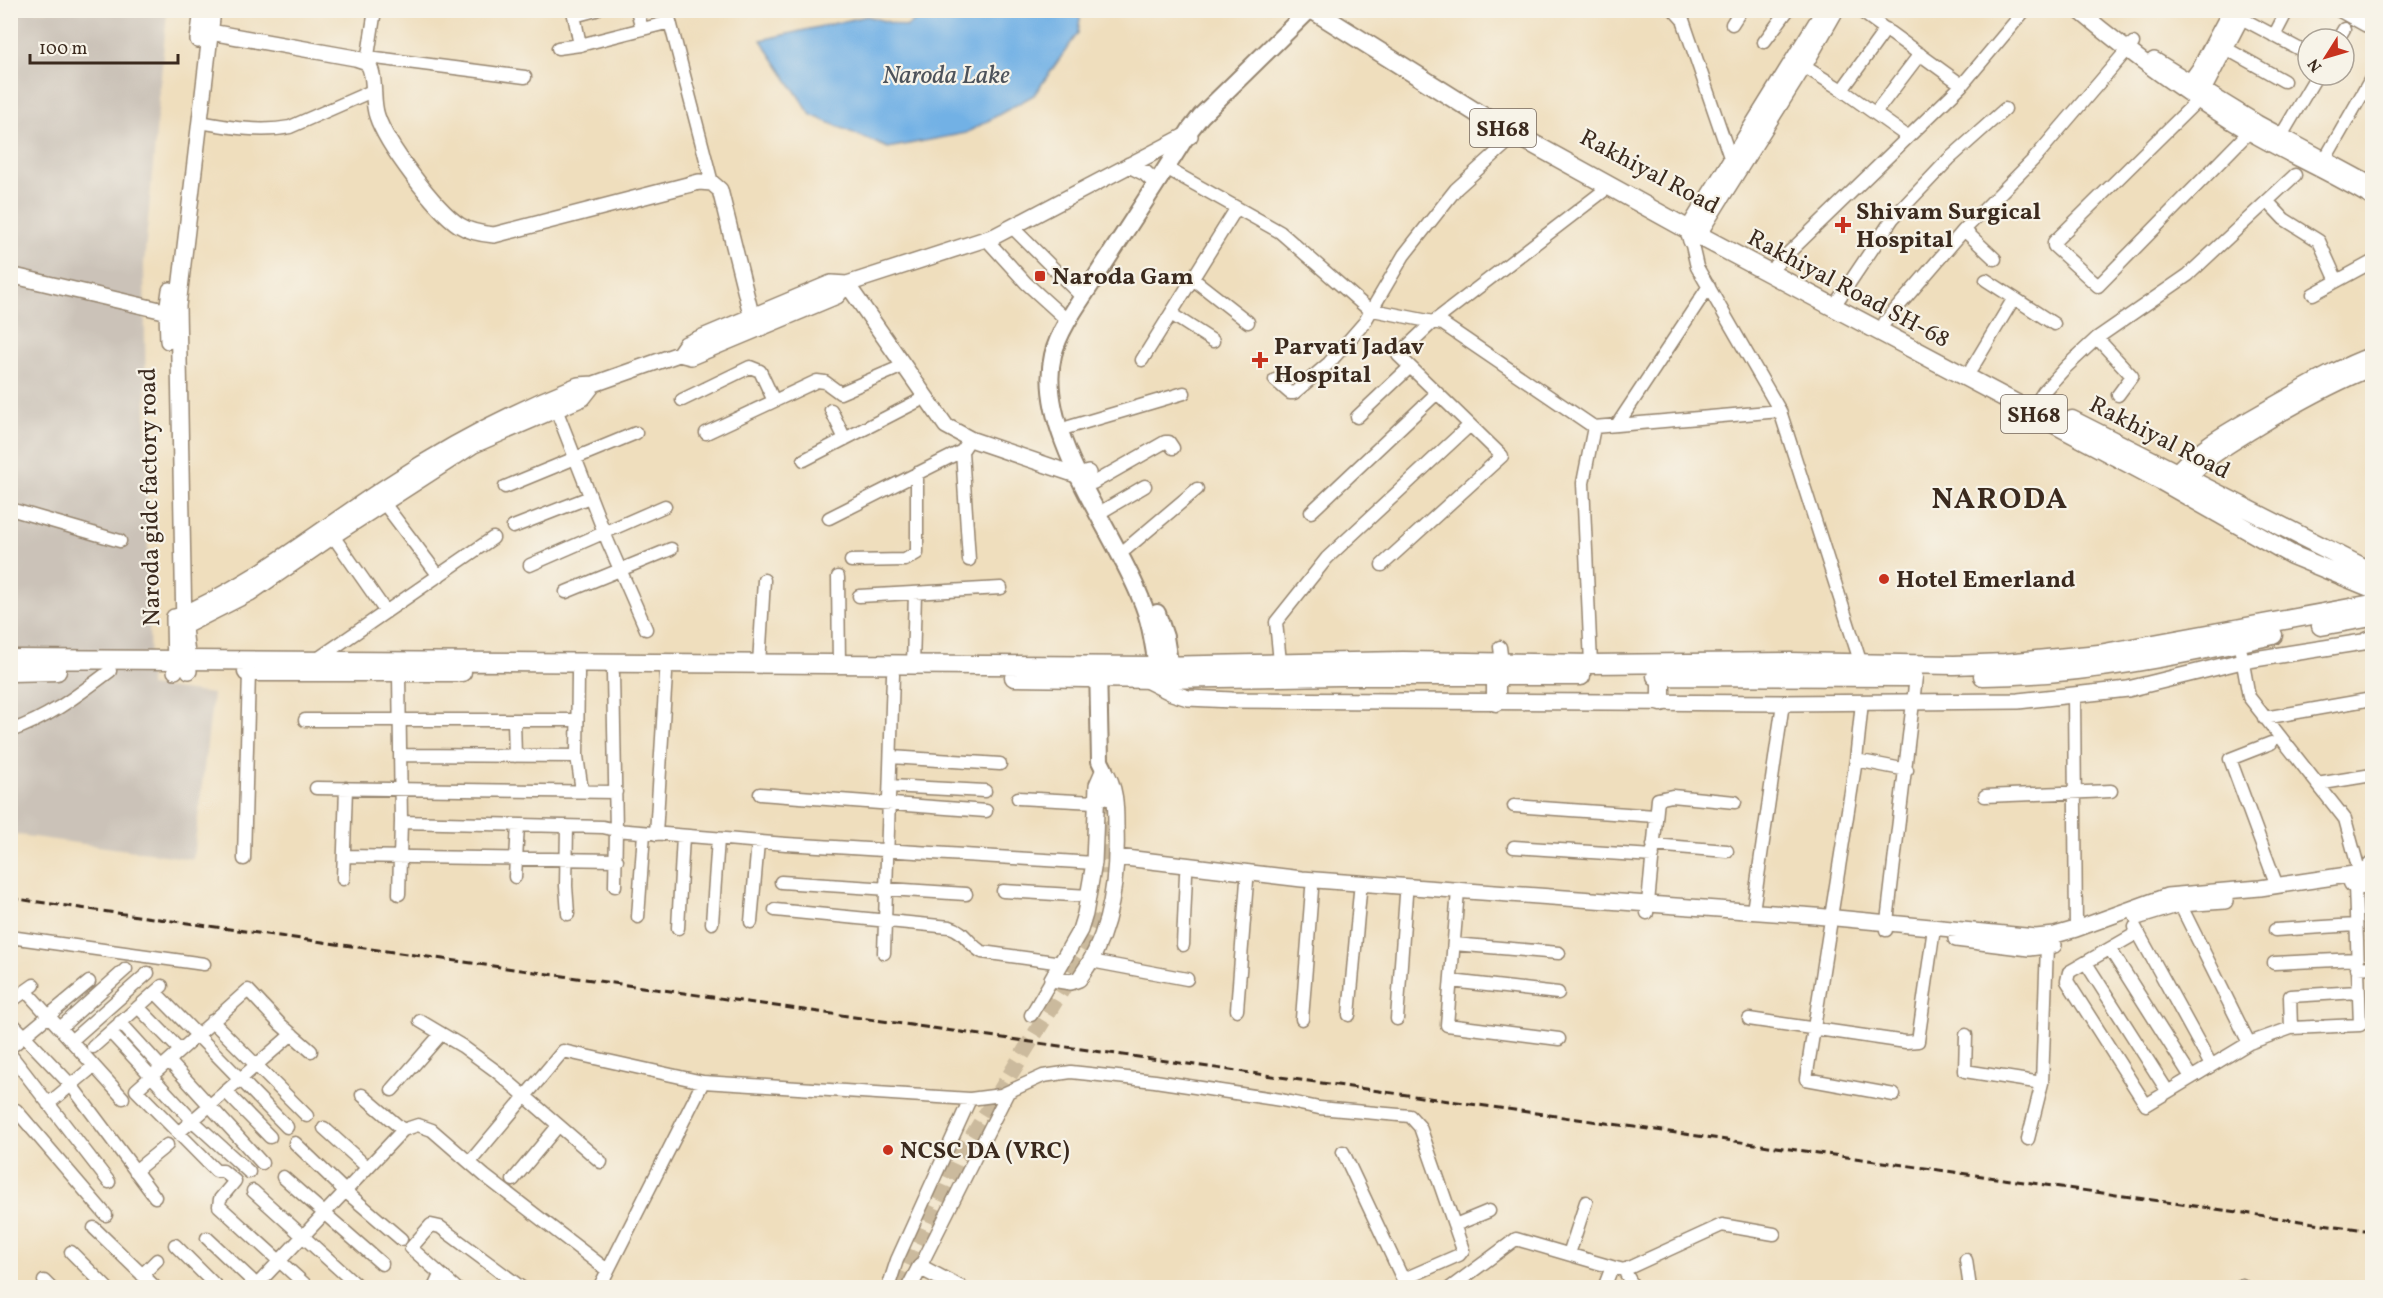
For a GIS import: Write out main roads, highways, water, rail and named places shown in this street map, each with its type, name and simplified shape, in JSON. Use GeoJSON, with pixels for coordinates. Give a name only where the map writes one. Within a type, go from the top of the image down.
{"type":"FeatureCollection","features":[{"type":"Feature","properties":{"kind":"main road","name":"Rakhiyal Road"},"geometry":{"type":"LineString","coordinates":[[1330,10],[1518,132],[1694,231],[1776,265],[1838,300],[1885,322],[2037,402],[2177,481],[2373,572]]}},
{"type":"Feature","properties":{"kind":"main road","name":"Rakhiyal Road SH-68"},"geometry":{"type":"LineString","coordinates":[[1314,11],[1477,113],[1518,132],[1610,186],[2177,481],[2292,555],[2373,588]]}},
{"type":"Feature","properties":{"kind":"main road"},"geometry":{"type":"LineString","coordinates":[[1160,674],[1151,625],[1141,597],[1087,478],[1069,427],[1063,408],[1060,370],[1065,351],[1101,282],[1191,137],[1312,19],[1314,11]]}},
{"type":"Feature","properties":{"kind":"main road"},"geometry":{"type":"LineString","coordinates":[[1160,674],[1158,617],[1106,509],[1059,427],[1052,394],[1051,373],[1053,354],[1069,322],[1156,183],[1169,170]]}},
{"type":"Feature","properties":{"kind":"main road"},"geometry":{"type":"LineString","coordinates":[[1160,674],[1280,662],[2005,663],[2099,654],[2373,604]]}},
{"type":"Feature","properties":{"kind":"main road"},"geometry":{"type":"LineString","coordinates":[[10,672],[110,671],[181,665],[316,660],[913,665],[1160,674],[1499,662],[1661,676],[1916,677],[2040,674],[2126,663],[2373,617]]}},
{"type":"Feature","properties":{"kind":"main road"},"geometry":{"type":"LineString","coordinates":[[10,659],[181,665],[249,672],[399,674],[893,675],[1103,672]]}},
{"type":"Feature","properties":{"kind":"main road"},"geometry":{"type":"LineString","coordinates":[[1496,702],[1499,662]]}},
{"type":"Feature","properties":{"kind":"main road"},"geometry":{"type":"LineString","coordinates":[[1101,800],[1104,769],[1108,761],[1103,672]]}},
{"type":"Feature","properties":{"kind":"main road"},"geometry":{"type":"LineString","coordinates":[[1660,702],[1661,676]]}},
{"type":"Feature","properties":{"kind":"water","name":"Naroda Lake"},"geometry":{"type":"Polygon","coordinates":[[[932,10],[1081,11],[1078,33],[1034,95],[966,133],[888,148],[811,115],[761,40],[867,16],[906,27],[932,10]]]}},
{"type":"Feature","properties":{"kind":"tunnel"},"geometry":{"type":"LineString","coordinates":[[1107,797],[1109,874]]}},
{"type":"Feature","properties":{"kind":"tunnel"},"geometry":{"type":"LineString","coordinates":[[900,1288],[959,1158],[1092,941],[1102,917]]}},
{"type":"Feature","properties":{"kind":"railway"},"geometry":{"type":"LineString","coordinates":[[10,898],[2372,1231]]}},
{"type":"Feature","properties":{"kind":"place","name":"Shivam Surgical Hospital"},"geometry":{"type":"Point","coordinates":[1843,225]}},
{"type":"Feature","properties":{"kind":"place","name":"Naroda Gam"},"geometry":{"type":"Point","coordinates":[1040,276]}},
{"type":"Feature","properties":{"kind":"place","name":"Parvati Jadav Hospital"},"geometry":{"type":"Point","coordinates":[1260,360]}},
{"type":"Feature","properties":{"kind":"place","name":"Hotel Emerland"},"geometry":{"type":"Point","coordinates":[1884,579]}},
{"type":"Feature","properties":{"kind":"place","name":"NCSC DA (VRC)"},"geometry":{"type":"Point","coordinates":[888,1150]}},
{"type":"Feature","properties":{"kind":"district","name":"NARODA"},"geometry":{"type":"Point","coordinates":[2000,498]}}]}
